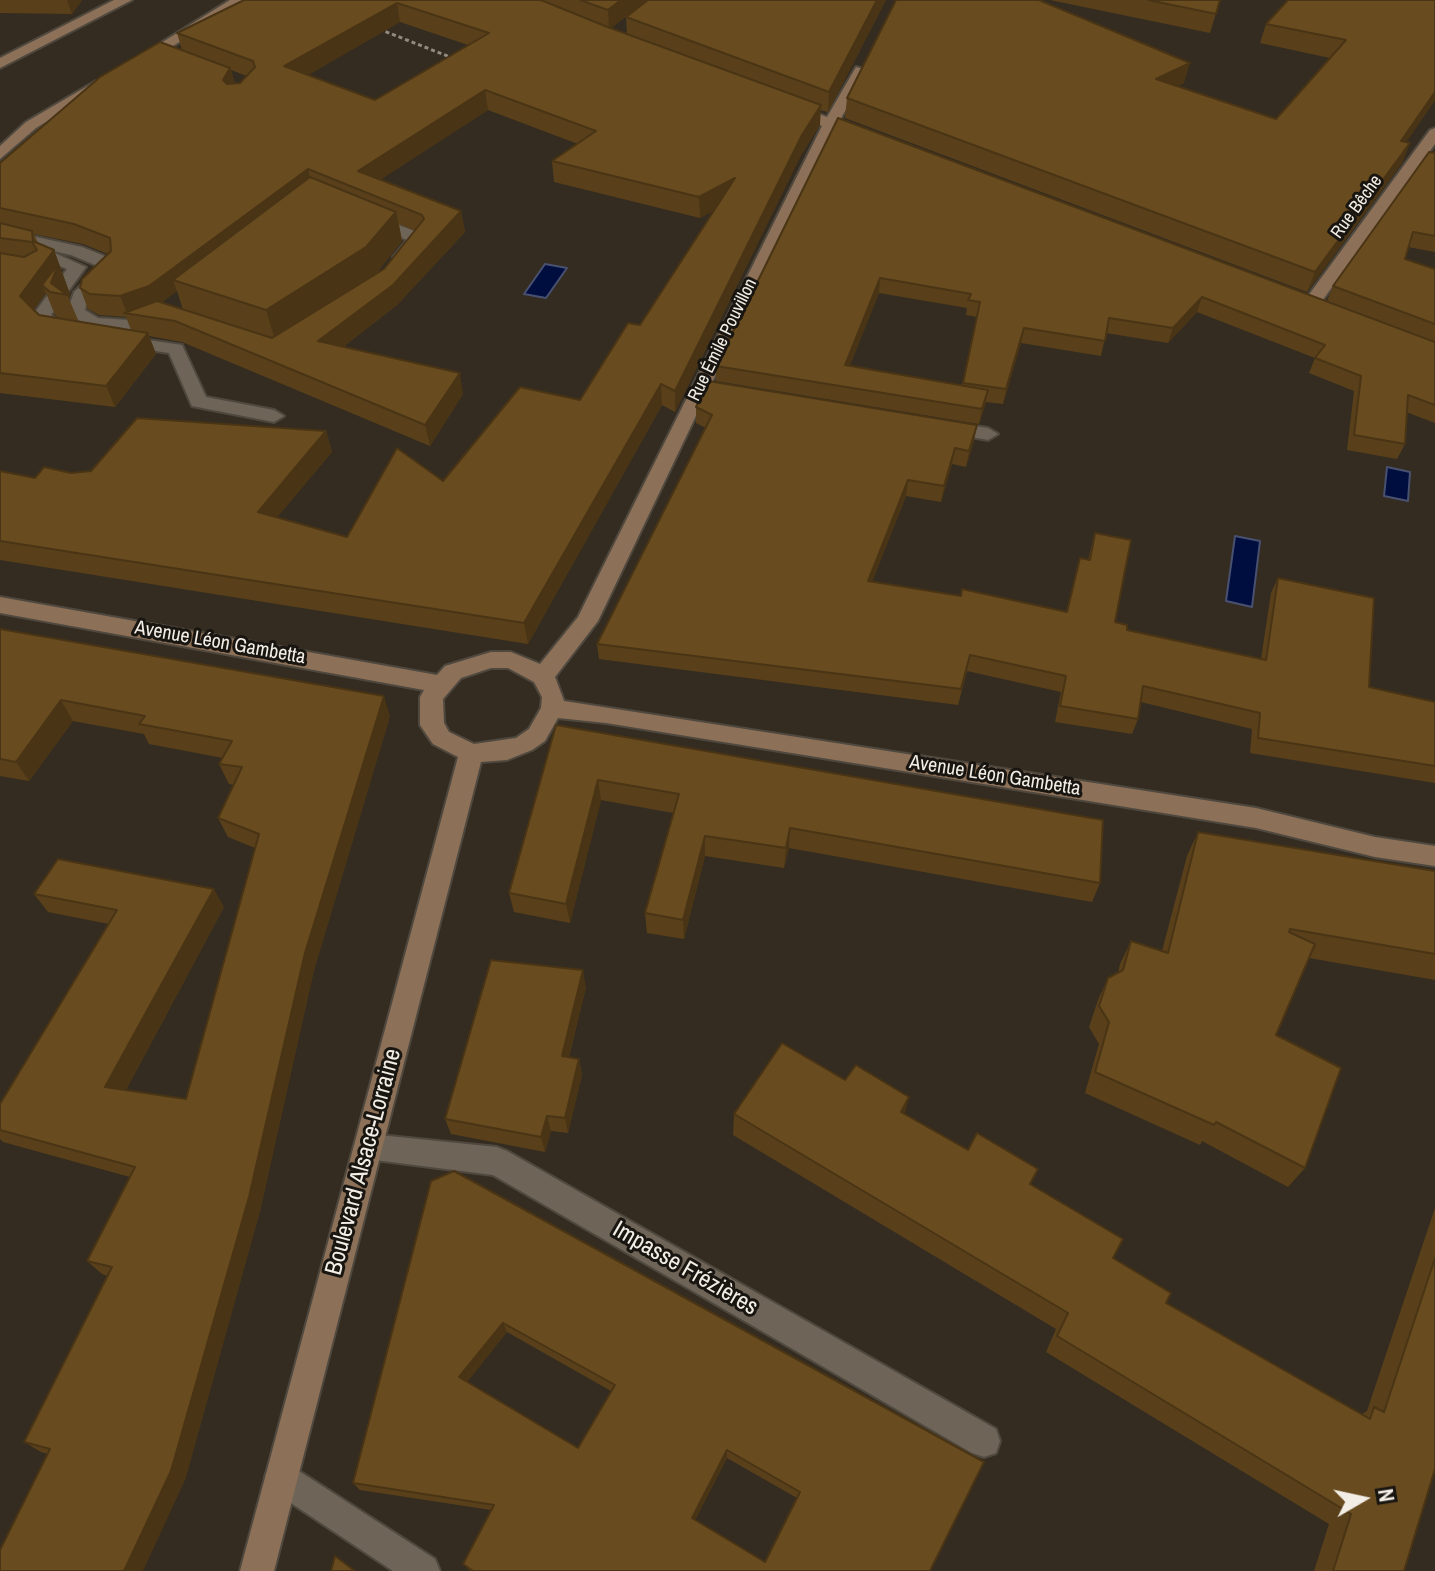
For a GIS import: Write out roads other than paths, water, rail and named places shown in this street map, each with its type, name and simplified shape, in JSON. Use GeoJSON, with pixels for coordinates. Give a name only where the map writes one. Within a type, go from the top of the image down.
{"type":"FeatureCollection","features":[{"type":"Feature","properties":{"kind":"street"},"geometry":{"type":"LineString","coordinates":[[0,64],[125,0]]}},
{"type":"Feature","properties":{"kind":"street"},"geometry":{"type":"LineString","coordinates":[[0,154],[31,125],[164,52],[240,0]]}},
{"type":"Feature","properties":{"kind":"street","name":"Rue Émile Pouvillon"},"geometry":{"type":"LineString","coordinates":[[543,676],[574,642],[587,621],[708,388],[812,156],[867,60]]}},
{"type":"Feature","properties":{"kind":"street"},"geometry":{"type":"LineString","coordinates":[[776,103],[887,146]]}},
{"type":"Feature","properties":{"kind":"street","name":"Rue Bêche"},"geometry":{"type":"LineString","coordinates":[[1290,296],[1318,307],[1435,133]]}},
{"type":"Feature","properties":{"kind":"street"},"geometry":{"type":"LineString","coordinates":[[359,215],[417,238],[390,271]]}},
{"type":"Feature","properties":{"kind":"street"},"geometry":{"type":"LineString","coordinates":[[0,234],[76,251],[111,265],[80,296],[76,312],[94,323],[131,326],[173,312]]}},
{"type":"Feature","properties":{"kind":"street"},"geometry":{"type":"LineString","coordinates":[[0,249],[54,257],[77,267],[41,316],[56,330],[176,349],[199,402],[274,416]]}},
{"type":"Feature","properties":{"kind":"street"},"geometry":{"type":"LineString","coordinates":[[928,424],[988,434]]}},
{"type":"Feature","properties":{"kind":"street","name":"Avenue Léon Gambetta"},"geometry":{"type":"LineString","coordinates":[[0,605],[439,684]]}},
{"type":"Feature","properties":{"kind":"street"},"geometry":{"type":"LineString","coordinates":[[491,660],[511,660],[543,676],[553,697],[552,709],[537,735],[524,744],[507,751],[471,753],[454,747],[432,725],[431,697],[439,684],[453,672],[491,660]]}},
{"type":"Feature","properties":{"kind":"street","name":"Avenue Léon Gambetta"},"geometry":{"type":"LineString","coordinates":[[552,709],[606,714],[1240,815],[1375,847],[1435,856]]}},
{"type":"Feature","properties":{"kind":"street","name":"Boulevard Alsace-Lorraine"},"geometry":{"type":"LineString","coordinates":[[257,1571],[471,753]]}},
{"type":"Feature","properties":{"kind":"street","name":"Impasse Frézières"},"geometry":{"type":"LineString","coordinates":[[369,1148],[497,1161],[984,1441]]}},
{"type":"Feature","properties":{"kind":"street"},"geometry":{"type":"LineString","coordinates":[[282,1477],[423,1571]]}}]}
